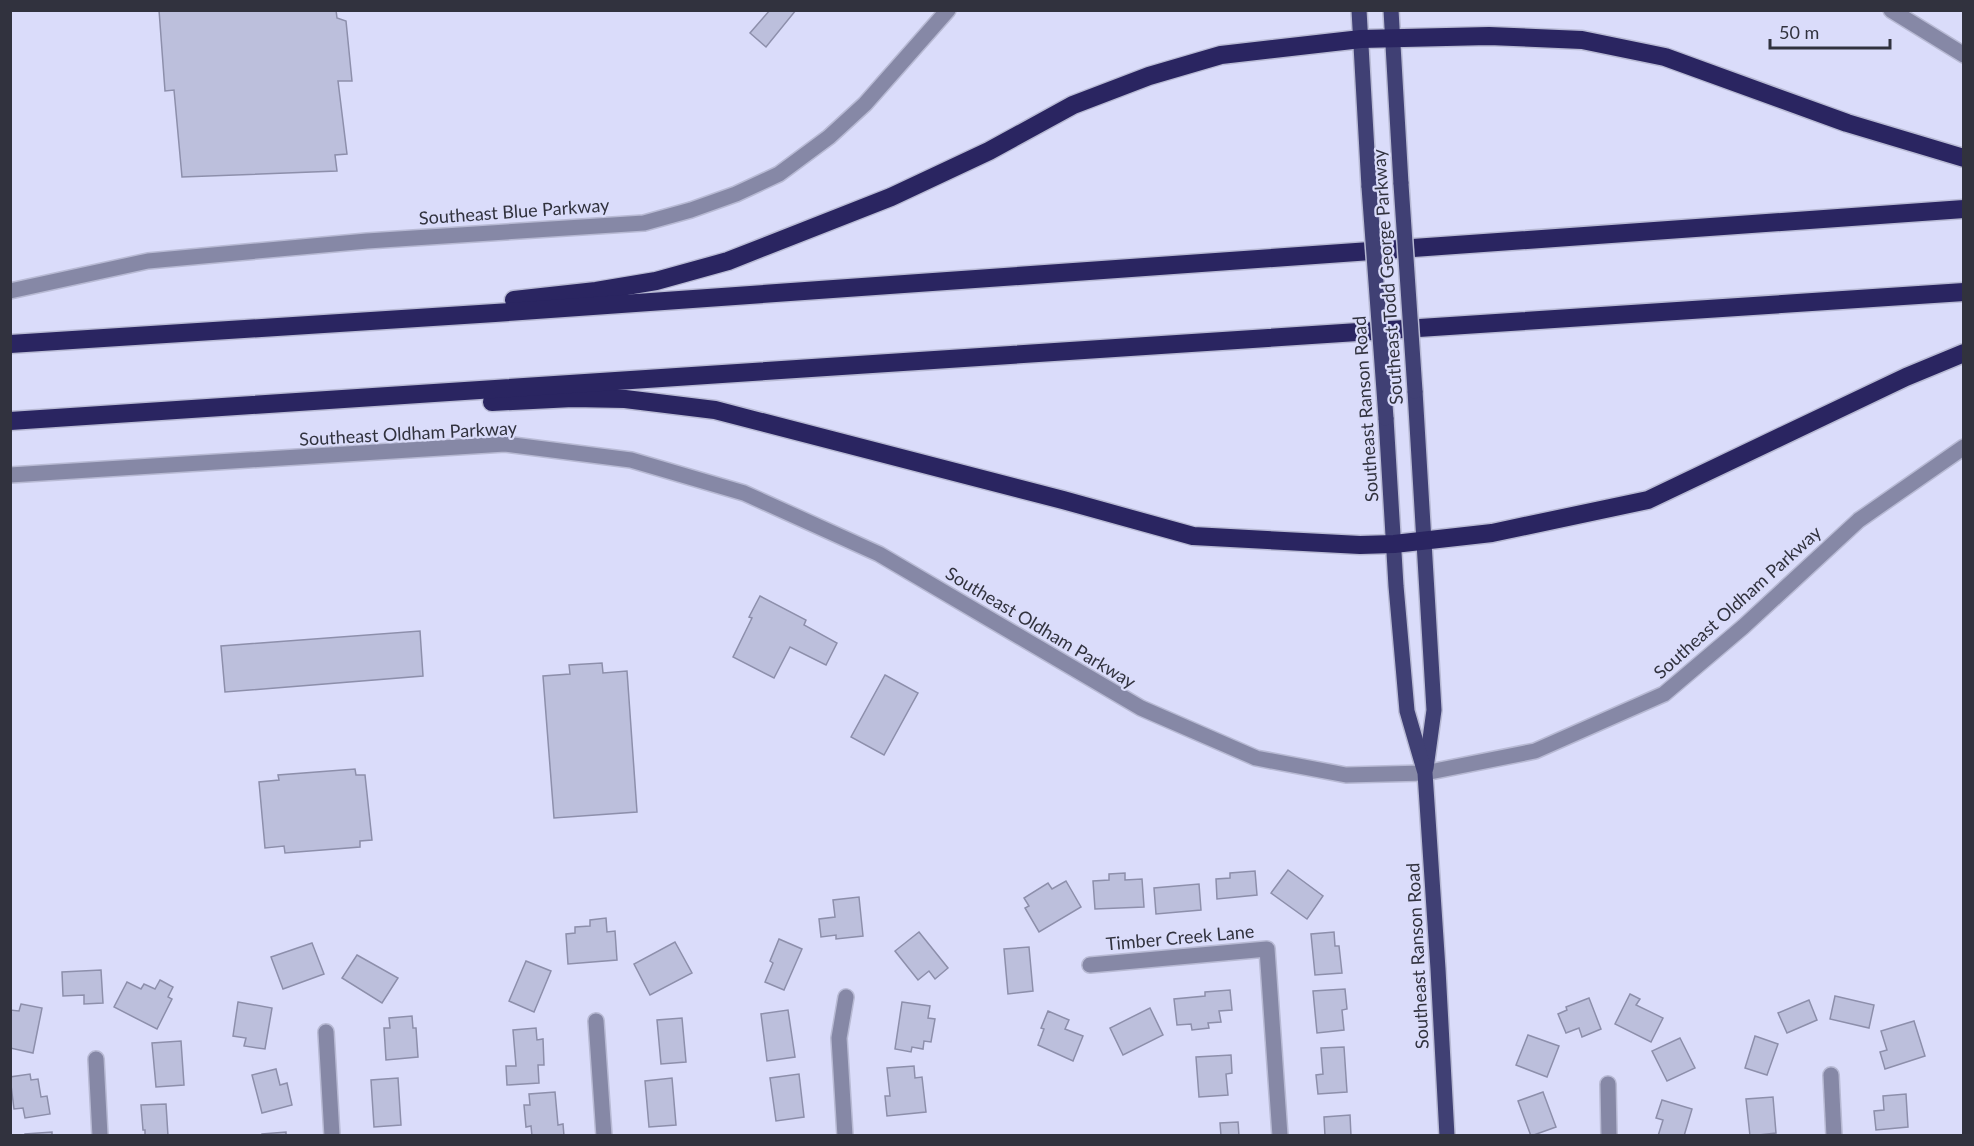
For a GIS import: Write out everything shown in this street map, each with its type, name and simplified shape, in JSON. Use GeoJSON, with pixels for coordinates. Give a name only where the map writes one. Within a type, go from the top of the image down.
{"type":"FeatureCollection","features":[{"type":"Feature","properties":{"kind":"highway"},"geometry":{"type":"LineString","coordinates":[[495,313],[515,299],[596,291],[656,281],[728,261],[891,197],[989,151],[1073,105],[1149,76],[1221,55],[1360,39],[1489,36],[1582,40],[1665,57],[1847,123],[1964,158]]}},
{"type":"Feature","properties":{"kind":"highway"},"geometry":{"type":"LineString","coordinates":[[10,344],[495,313],[1964,209]]}},
{"type":"Feature","properties":{"kind":"highway"},"geometry":{"type":"LineString","coordinates":[[10,421],[1964,292]]}},
{"type":"Feature","properties":{"kind":"highway"},"geometry":{"type":"LineString","coordinates":[[282,404],[296,412],[573,398],[625,399],[715,410],[1193,536],[1360,545],[1394,544],[1492,533],[1648,500],[1906,377],[1964,353]]}},
{"type":"Feature","properties":{"kind":"main road"},"geometry":{"type":"LineString","coordinates":[[1359,10],[1360,39]]}},
{"type":"Feature","properties":{"kind":"main road","name":"Southeast Todd George Parkway"},"geometry":{"type":"LineString","coordinates":[[1390,10],[1424,541]]}},
{"type":"Feature","properties":{"kind":"main road","name":"Southeast Ranson Road"},"geometry":{"type":"LineString","coordinates":[[1360,39],[1407,711],[1425,773]]}},
{"type":"Feature","properties":{"kind":"main road","name":"Southeast Ranson Road"},"geometry":{"type":"LineString","coordinates":[[1424,541],[1434,710],[1425,773],[1446,1136]]}},
{"type":"Feature","properties":{"kind":"street","name":"Southeast Blue Parkway"},"geometry":{"type":"LineString","coordinates":[[10,291],[148,261],[367,241],[644,223],[691,210],[735,194],[779,174],[829,137],[865,104],[948,10]]}},
{"type":"Feature","properties":{"kind":"street"},"geometry":{"type":"LineString","coordinates":[[1901,13],[1964,55]]}},
{"type":"Feature","properties":{"kind":"street","name":"Southeast Oldham Parkway"},"geometry":{"type":"LineString","coordinates":[[10,475],[505,444],[631,460],[744,493],[879,554],[1141,708],[1256,758],[1346,775],[1425,773],[1535,751],[1664,694],[1743,627],[1859,520],[1964,447]]}},
{"type":"Feature","properties":{"kind":"street","name":"Timber Creek Lane"},"geometry":{"type":"LineString","coordinates":[[1090,965],[1267,949],[1280,1136]]}},
{"type":"Feature","properties":{"kind":"street"},"geometry":{"type":"LineString","coordinates":[[845,1136],[839,1038],[846,997]]}},
{"type":"Feature","properties":{"kind":"street"},"geometry":{"type":"LineString","coordinates":[[596,1021],[604,1136]]}},
{"type":"Feature","properties":{"kind":"street"},"geometry":{"type":"LineString","coordinates":[[326,1032],[332,1136]]}},
{"type":"Feature","properties":{"kind":"street"},"geometry":{"type":"LineString","coordinates":[[96,1059],[100,1136]]}},
{"type":"Feature","properties":{"kind":"street"},"geometry":{"type":"LineString","coordinates":[[1832,1075],[1834,1136]]}},
{"type":"Feature","properties":{"kind":"street"},"geometry":{"type":"LineString","coordinates":[[1608,1084],[1609,1136]]}},
{"type":"Feature","properties":{"kind":"building"},"geometry":{"type":"Polygon","coordinates":[[[159,10],[336,10],[337,18],[346,21],[352,81],[338,81],[347,154],[335,155],[337,171],[182,177],[174,90],[165,91],[159,10]]]}},
{"type":"Feature","properties":{"kind":"building"},"geometry":{"type":"Polygon","coordinates":[[[770,10],[796,10],[766,47],[750,33],[770,10]]]}},
{"type":"Feature","properties":{"kind":"building"},"geometry":{"type":"Polygon","coordinates":[[[760,596],[806,620],[804,625],[837,643],[826,665],[790,647],[774,678],[733,657],[760,596]]]}},
{"type":"Feature","properties":{"kind":"building"},"geometry":{"type":"Polygon","coordinates":[[[420,631],[423,676],[225,692],[221,646],[420,631]]]}},
{"type":"Feature","properties":{"kind":"building"},"geometry":{"type":"Polygon","coordinates":[[[602,663],[603,673],[627,671],[637,812],[554,818],[543,676],[570,674],[569,665],[602,663]]]}},
{"type":"Feature","properties":{"kind":"building"},"geometry":{"type":"Polygon","coordinates":[[[885,675],[918,693],[884,755],[851,737],[885,675]]]}},
{"type":"Feature","properties":{"kind":"building"},"geometry":{"type":"Polygon","coordinates":[[[355,769],[356,775],[365,775],[372,840],[360,841],[360,847],[285,853],[284,846],[265,848],[259,782],[279,780],[278,775],[355,769]]]}},
{"type":"Feature","properties":{"kind":"building"},"geometry":{"type":"Polygon","coordinates":[[[1288,870],[1323,896],[1307,919],[1271,893],[1288,870]]]}},
{"type":"Feature","properties":{"kind":"building"},"geometry":{"type":"Polygon","coordinates":[[[1255,871],[1257,895],[1217,899],[1216,879],[1230,878],[1230,873],[1255,871]]]}},
{"type":"Feature","properties":{"kind":"building"},"geometry":{"type":"Polygon","coordinates":[[[1125,873],[1125,880],[1142,879],[1144,907],[1095,909],[1093,881],[1109,880],[1109,874],[1125,873]]]}},
{"type":"Feature","properties":{"kind":"building"},"geometry":{"type":"Polygon","coordinates":[[[1066,881],[1081,907],[1039,932],[1025,908],[1029,906],[1024,898],[1048,883],[1052,889],[1066,881]]]}},
{"type":"Feature","properties":{"kind":"building"},"geometry":{"type":"Polygon","coordinates":[[[1199,884],[1201,910],[1156,914],[1154,888],[1199,884]]]}},
{"type":"Feature","properties":{"kind":"building"},"geometry":{"type":"Polygon","coordinates":[[[859,897],[863,936],[836,939],[836,935],[821,937],[819,919],[835,917],[833,900],[859,897]]]}},
{"type":"Feature","properties":{"kind":"building"},"geometry":{"type":"Polygon","coordinates":[[[606,918],[607,932],[615,931],[617,960],[568,964],[566,934],[575,933],[575,927],[590,926],[590,920],[606,918]]]}},
{"type":"Feature","properties":{"kind":"building"},"geometry":{"type":"Polygon","coordinates":[[[919,932],[948,968],[935,979],[929,971],[918,980],[895,951],[919,932]]]}},
{"type":"Feature","properties":{"kind":"building"},"geometry":{"type":"Polygon","coordinates":[[[1334,932],[1335,946],[1339,946],[1342,973],[1315,975],[1311,934],[1334,932]]]}},
{"type":"Feature","properties":{"kind":"building"},"geometry":{"type":"Polygon","coordinates":[[[779,939],[802,949],[784,990],[765,982],[779,939]]]}},
{"type":"Feature","properties":{"kind":"building"},"geometry":{"type":"Polygon","coordinates":[[[675,942],[692,973],[650,995],[634,964],[675,942]]]}},
{"type":"Feature","properties":{"kind":"building"},"geometry":{"type":"Polygon","coordinates":[[[312,943],[324,974],[283,989],[271,957],[312,943]]]}},
{"type":"Feature","properties":{"kind":"building"},"geometry":{"type":"Polygon","coordinates":[[[1029,947],[1033,991],[1008,994],[1004,949],[1029,947]]]}},
{"type":"Feature","properties":{"kind":"building"},"geometry":{"type":"Polygon","coordinates":[[[357,955],[398,978],[382,1003],[342,978],[357,955]]]}},
{"type":"Feature","properties":{"kind":"building"},"geometry":{"type":"Polygon","coordinates":[[[526,961],[551,971],[534,1012],[509,1001],[526,961]]]}},
{"type":"Feature","properties":{"kind":"building"},"geometry":{"type":"Polygon","coordinates":[[[101,970],[103,1003],[84,1004],[84,995],[63,996],[62,972],[101,970]]]}},
{"type":"Feature","properties":{"kind":"building"},"geometry":{"type":"Polygon","coordinates":[[[160,980],[173,987],[168,997],[172,999],[157,1029],[114,1007],[127,982],[141,989],[144,984],[155,989],[160,980]]]}},
{"type":"Feature","properties":{"kind":"building"},"geometry":{"type":"Polygon","coordinates":[[[1345,989],[1347,1009],[1342,1010],[1344,1030],[1317,1033],[1313,991],[1345,989]]]}},
{"type":"Feature","properties":{"kind":"building"},"geometry":{"type":"Polygon","coordinates":[[[1230,990],[1232,1010],[1219,1011],[1221,1022],[1208,1023],[1209,1028],[1192,1030],[1191,1024],[1177,1025],[1174,999],[1205,996],[1205,992],[1230,990]]]}},
{"type":"Feature","properties":{"kind":"building"},"geometry":{"type":"Polygon","coordinates":[[[1630,994],[1640,999],[1636,1005],[1663,1018],[1651,1042],[1615,1024],[1630,994]]]}},
{"type":"Feature","properties":{"kind":"building"},"geometry":{"type":"Polygon","coordinates":[[[1835,996],[1874,1005],[1869,1028],[1830,1019],[1835,996]]]}},
{"type":"Feature","properties":{"kind":"building"},"geometry":{"type":"Polygon","coordinates":[[[1589,998],[1601,1029],[1582,1037],[1579,1028],[1566,1033],[1558,1014],[1567,1010],[1566,1007],[1589,998]]]}},
{"type":"Feature","properties":{"kind":"building"},"geometry":{"type":"Polygon","coordinates":[[[1809,1000],[1817,1020],[1787,1033],[1778,1013],[1809,1000]]]}},
{"type":"Feature","properties":{"kind":"building"},"geometry":{"type":"Polygon","coordinates":[[[238,1002],[272,1008],[265,1049],[244,1046],[246,1038],[233,1036],[238,1002]]]}},
{"type":"Feature","properties":{"kind":"building"},"geometry":{"type":"Polygon","coordinates":[[[902,1002],[930,1006],[928,1018],[935,1019],[931,1042],[924,1041],[923,1049],[912,1047],[911,1052],[895,1049],[902,1002]]]}},
{"type":"Feature","properties":{"kind":"building"},"geometry":{"type":"Polygon","coordinates":[[[21,1004],[42,1008],[33,1053],[10,1048],[10,1010],[19,1011],[21,1004]]]}},
{"type":"Feature","properties":{"kind":"building"},"geometry":{"type":"Polygon","coordinates":[[[1150,1008],[1163,1035],[1123,1055],[1110,1028],[1150,1008]]]}},
{"type":"Feature","properties":{"kind":"building"},"geometry":{"type":"Polygon","coordinates":[[[788,1010],[795,1057],[767,1061],[761,1014],[788,1010]]]}},
{"type":"Feature","properties":{"kind":"building"},"geometry":{"type":"Polygon","coordinates":[[[1048,1011],[1069,1020],[1065,1029],[1083,1036],[1073,1061],[1038,1045],[1044,1029],[1041,1028],[1048,1011]]]}},
{"type":"Feature","properties":{"kind":"building"},"geometry":{"type":"Polygon","coordinates":[[[412,1016],[413,1028],[416,1028],[418,1057],[386,1060],[384,1028],[390,1028],[389,1018],[412,1016]]]}},
{"type":"Feature","properties":{"kind":"building"},"geometry":{"type":"Polygon","coordinates":[[[682,1018],[686,1062],[661,1064],[657,1020],[682,1018]]]}},
{"type":"Feature","properties":{"kind":"building"},"geometry":{"type":"Polygon","coordinates":[[[1914,1021],[1925,1056],[1885,1069],[1880,1052],[1887,1050],[1881,1031],[1914,1021]]]}},
{"type":"Feature","properties":{"kind":"building"},"geometry":{"type":"Polygon","coordinates":[[[536,1028],[537,1040],[543,1039],[544,1065],[538,1065],[539,1083],[507,1085],[506,1066],[516,1066],[513,1030],[536,1028]]]}},
{"type":"Feature","properties":{"kind":"building"},"geometry":{"type":"Polygon","coordinates":[[[1528,1035],[1559,1046],[1547,1077],[1516,1065],[1528,1035]]]}},
{"type":"Feature","properties":{"kind":"building"},"geometry":{"type":"Polygon","coordinates":[[[1755,1036],[1778,1044],[1767,1075],[1745,1068],[1755,1036]]]}},
{"type":"Feature","properties":{"kind":"building"},"geometry":{"type":"Polygon","coordinates":[[[1680,1038],[1695,1068],[1667,1081],[1652,1051],[1680,1038]]]}},
{"type":"Feature","properties":{"kind":"building"},"geometry":{"type":"Polygon","coordinates":[[[181,1041],[184,1085],[156,1087],[152,1043],[181,1041]]]}},
{"type":"Feature","properties":{"kind":"building"},"geometry":{"type":"Polygon","coordinates":[[[1344,1047],[1347,1092],[1318,1094],[1316,1075],[1323,1074],[1321,1048],[1344,1047]]]}},
{"type":"Feature","properties":{"kind":"building"},"geometry":{"type":"Polygon","coordinates":[[[1231,1055],[1232,1073],[1226,1074],[1228,1095],[1199,1097],[1196,1057],[1231,1055]]]}},
{"type":"Feature","properties":{"kind":"building"},"geometry":{"type":"Polygon","coordinates":[[[914,1066],[915,1078],[922,1077],[926,1112],[887,1116],[885,1096],[890,1096],[887,1068],[914,1066]]]}},
{"type":"Feature","properties":{"kind":"building"},"geometry":{"type":"Polygon","coordinates":[[[276,1069],[280,1085],[287,1083],[292,1105],[262,1113],[252,1075],[276,1069]]]}},
{"type":"Feature","properties":{"kind":"building"},"geometry":{"type":"Polygon","coordinates":[[[30,1074],[31,1080],[38,1079],[41,1097],[47,1096],[50,1114],[25,1118],[23,1108],[14,1109],[10,1077],[30,1074]]]}},
{"type":"Feature","properties":{"kind":"building"},"geometry":{"type":"Polygon","coordinates":[[[799,1074],[804,1117],[776,1121],[770,1078],[799,1074]]]}},
{"type":"Feature","properties":{"kind":"building"},"geometry":{"type":"Polygon","coordinates":[[[398,1078],[401,1125],[374,1127],[371,1080],[398,1078]]]}},
{"type":"Feature","properties":{"kind":"building"},"geometry":{"type":"Polygon","coordinates":[[[672,1078],[676,1125],[649,1127],[645,1081],[672,1078]]]}},
{"type":"Feature","properties":{"kind":"building"},"geometry":{"type":"Polygon","coordinates":[[[555,1092],[558,1125],[563,1124],[564,1136],[532,1136],[531,1126],[526,1127],[524,1105],[530,1105],[529,1094],[555,1092]]]}},
{"type":"Feature","properties":{"kind":"building"},"geometry":{"type":"Polygon","coordinates":[[[1543,1092],[1556,1127],[1531,1136],[1518,1101],[1543,1092]]]}},
{"type":"Feature","properties":{"kind":"building"},"geometry":{"type":"Polygon","coordinates":[[[1906,1094],[1908,1127],[1876,1130],[1874,1111],[1884,1110],[1883,1096],[1906,1094]]]}},
{"type":"Feature","properties":{"kind":"building"},"geometry":{"type":"Polygon","coordinates":[[[1773,1097],[1776,1133],[1750,1136],[1746,1099],[1773,1097]]]}},
{"type":"Feature","properties":{"kind":"building"},"geometry":{"type":"Polygon","coordinates":[[[1662,1100],[1692,1109],[1684,1136],[1658,1136],[1663,1120],[1656,1118],[1662,1100]]]}},
{"type":"Feature","properties":{"kind":"building"},"geometry":{"type":"Polygon","coordinates":[[[166,1104],[168,1136],[145,1136],[141,1105],[166,1104]]]}},
{"type":"Feature","properties":{"kind":"building"},"geometry":{"type":"Polygon","coordinates":[[[1350,1115],[1351,1136],[1325,1136],[1324,1117],[1350,1115]]]}},
{"type":"Feature","properties":{"kind":"building"},"geometry":{"type":"Polygon","coordinates":[[[1238,1122],[1239,1136],[1221,1136],[1220,1123],[1238,1122]]]}},
{"type":"Feature","properties":{"kind":"building"},"geometry":{"type":"Polygon","coordinates":[[[52,1132],[52,1136],[25,1136],[25,1134],[52,1132]]]}},
{"type":"Feature","properties":{"kind":"building"},"geometry":{"type":"Polygon","coordinates":[[[286,1132],[286,1136],[262,1136],[262,1134],[286,1132]]]}}]}
